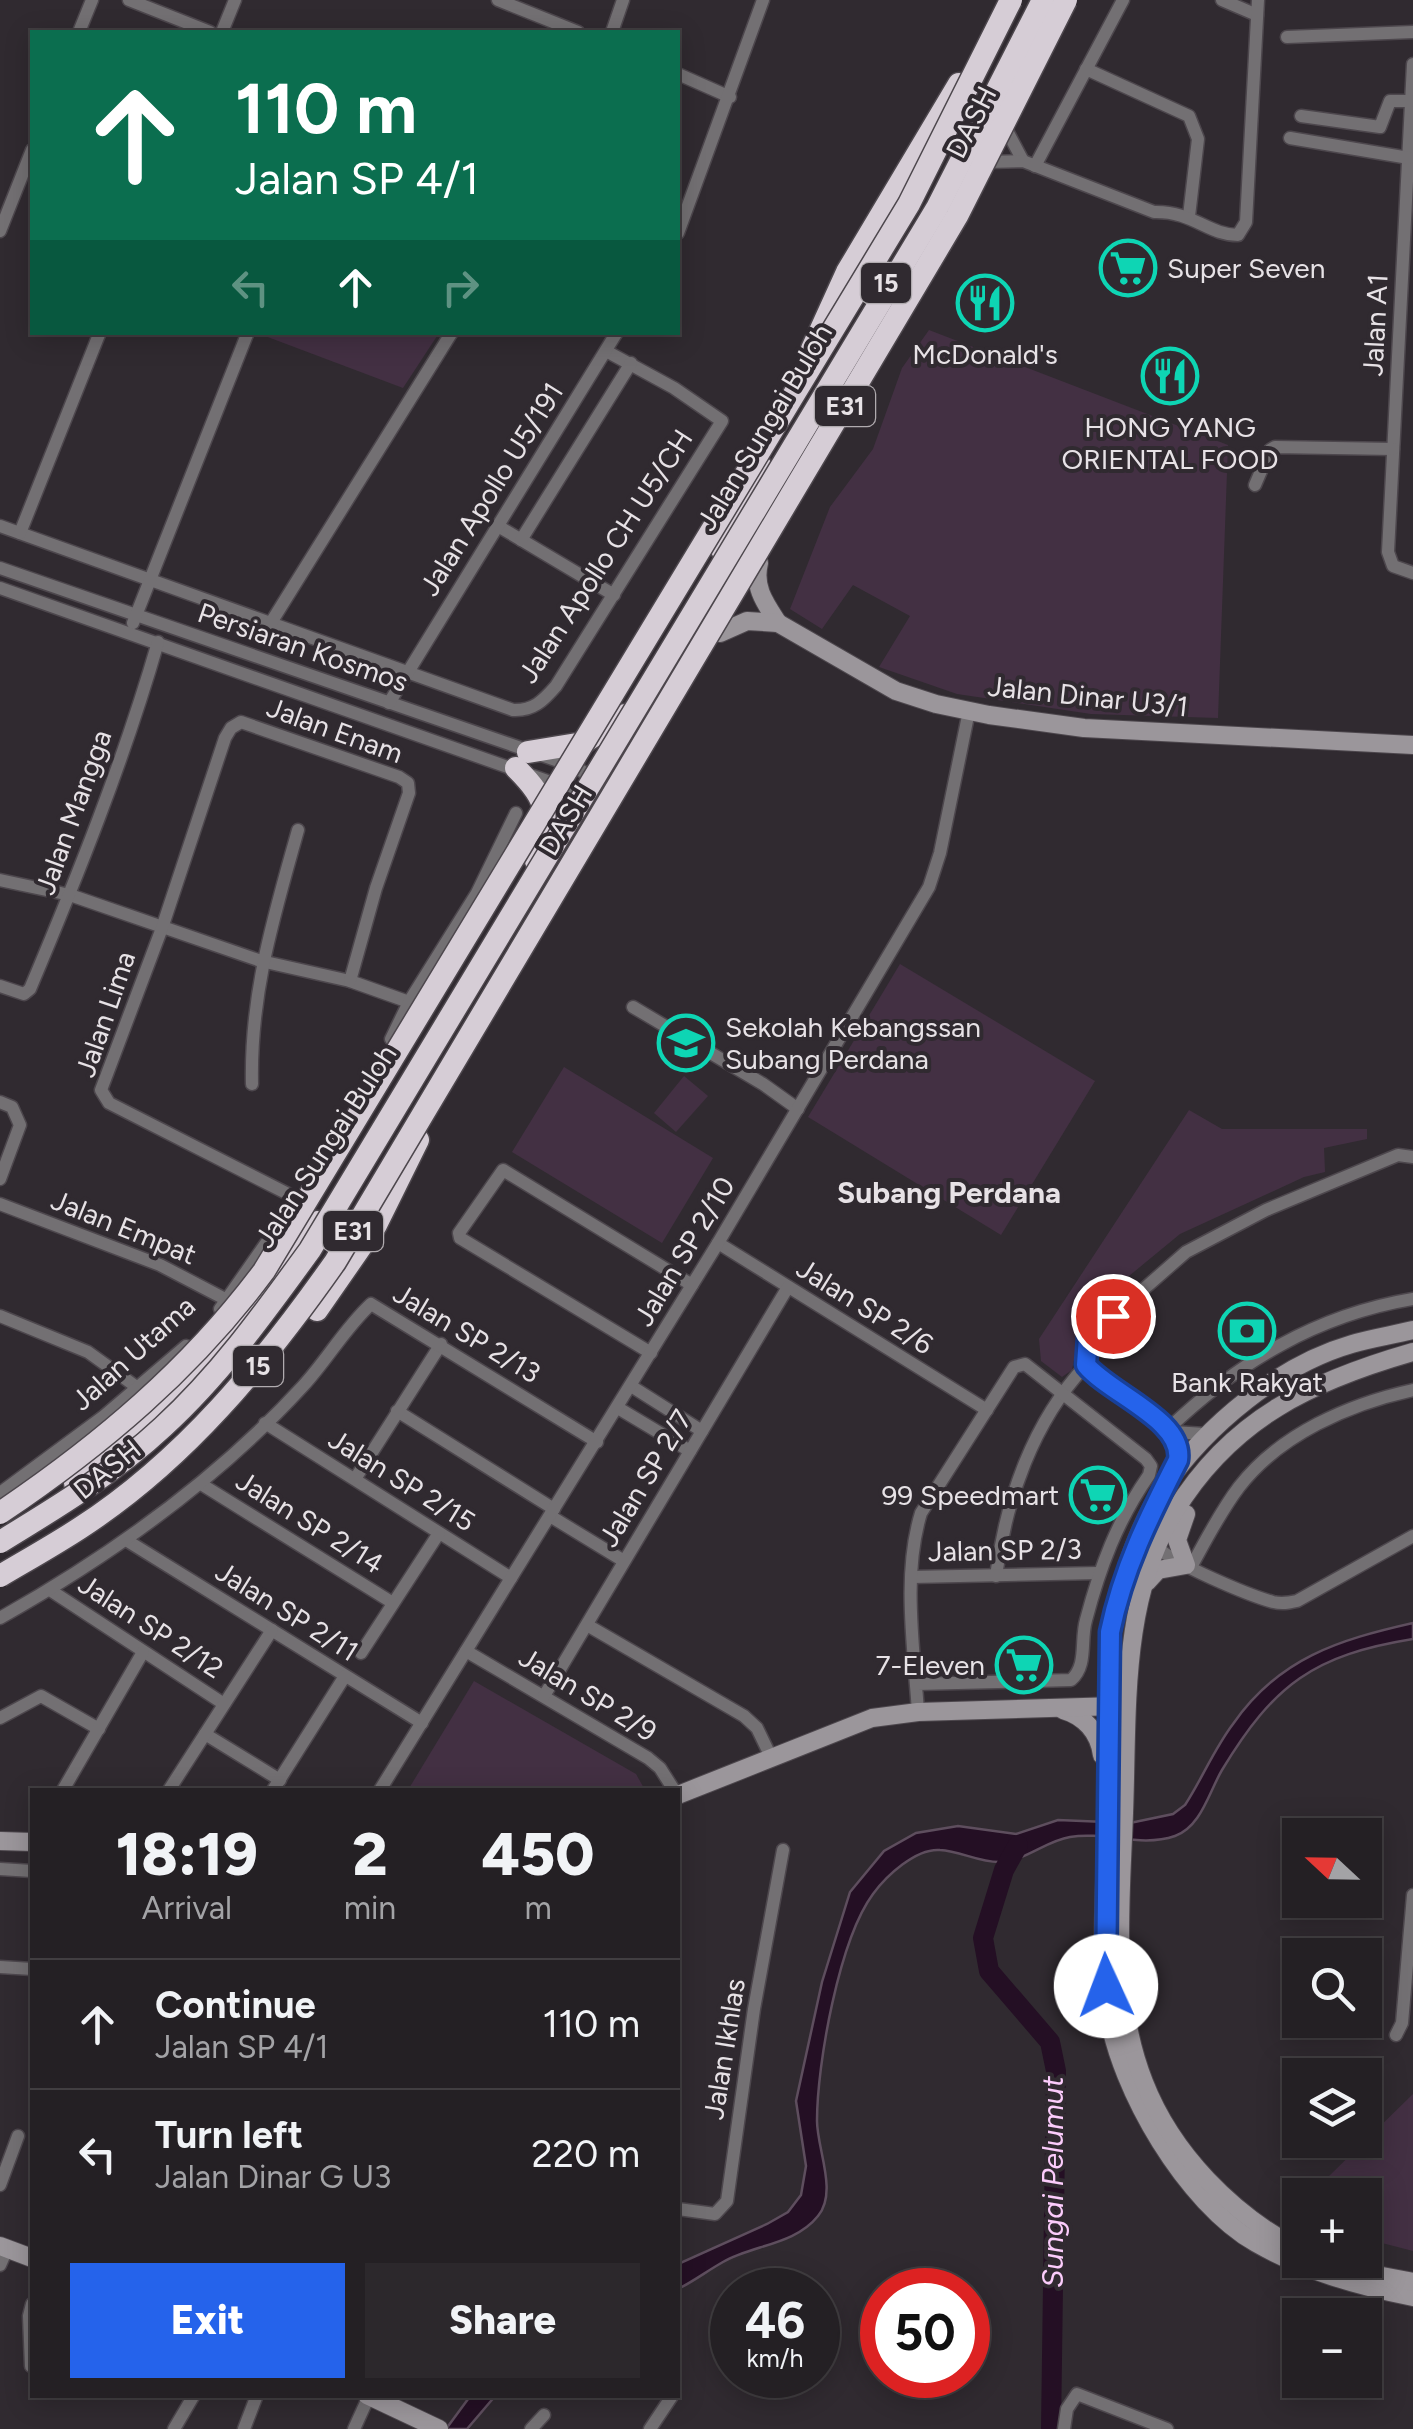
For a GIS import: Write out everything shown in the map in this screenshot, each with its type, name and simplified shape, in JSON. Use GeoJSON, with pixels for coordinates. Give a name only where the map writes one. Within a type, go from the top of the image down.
{"type":"FeatureCollection","features":[{"type":"Feature","properties":{"kind":"highway"},"geometry":{"type":"LineString","coordinates":[[718,558],[846,272],[1010,0]]}},
{"type":"Feature","properties":{"kind":"highway"},"geometry":{"type":"LineString","coordinates":[[0,1513],[56,1476],[145,1404],[226,1323],[264,1272],[909,204],[1010,0]]}},
{"type":"Feature","properties":{"kind":"highway","name":"Jalan Sungai Buloh"},"geometry":{"type":"LineString","coordinates":[[0,1538],[128,1442],[200,1372],[320,1219],[934,202],[1040,0]]}},
{"type":"Feature","properties":{"kind":"highway","name":"DASH"},"geometry":{"type":"LineString","coordinates":[[0,1538],[66,1502],[163,1428],[251,1332],[310,1250],[936,208],[1040,0]]}},
{"type":"Feature","properties":{"kind":"highway","name":"DASH"},"geometry":{"type":"LineString","coordinates":[[0,1576],[82,1528],[149,1476],[223,1407],[285,1333],[336,1262],[957,216],[1068,0]]}},
{"type":"Feature","properties":{"kind":"highway","name":"15"},"geometry":{"type":"LineString","coordinates":[[0,1576],[77,1531],[177,1450],[269,1354],[378,1199],[720,633],[903,319],[1068,0]]}},
{"type":"Feature","properties":{"kind":"highway","name":"15"},"geometry":{"type":"LineString","coordinates":[[566,890],[614,803],[732,610]]}},
{"type":"Feature","properties":{"kind":"highway"},"geometry":{"type":"LineString","coordinates":[[536,861],[546,824],[545,808],[522,760],[583,743],[625,715]]}},
{"type":"Feature","properties":{"kind":"highway"},"geometry":{"type":"LineString","coordinates":[[0,1576],[95,1534],[191,1457],[282,1360],[376,1225],[444,1088]]}},
{"type":"Feature","properties":{"kind":"main road"},"geometry":{"type":"LineString","coordinates":[[759,563],[757,584],[778,623]]}},
{"type":"Feature","properties":{"kind":"main road"},"geometry":{"type":"LineString","coordinates":[[720,633],[746,621],[778,623]]}},
{"type":"Feature","properties":{"kind":"main road","name":"Jalan Dinar U3/1"},"geometry":{"type":"LineString","coordinates":[[778,623],[896,691],[969,711],[1084,728],[1413,745]]}},
{"type":"Feature","properties":{"kind":"main road"},"geometry":{"type":"LineString","coordinates":[[1282,2241],[1262,2230],[1212,2185],[1176,2141],[1144,2082],[1120,1984],[1108,1705],[1110,1632],[1131,1555],[1161,1494],[1218,1426],[1254,1395],[1300,1367],[1350,1344],[1413,1330]]}},
{"type":"Feature","properties":{"kind":"main road"},"geometry":{"type":"LineString","coordinates":[[1112,1798],[1143,1586],[1175,1511],[1207,1468],[1240,1434],[1312,1386],[1413,1352]]}},
{"type":"Feature","properties":{"kind":"main road"},"geometry":{"type":"LineString","coordinates":[[1143,1586],[1158,1570],[1188,1566],[1179,1548],[1178,1530],[1207,1468]]}},
{"type":"Feature","properties":{"kind":"main road"},"geometry":{"type":"LineString","coordinates":[[1157,1547],[1153,1528],[1161,1494]]}},
{"type":"Feature","properties":{"kind":"main road"},"geometry":{"type":"LineString","coordinates":[[1056,1708],[1089,1699],[1104,1682],[1108,1670]]}},
{"type":"Feature","properties":{"kind":"main road"},"geometry":{"type":"LineString","coordinates":[[680,1793],[856,1722],[918,1712],[1128,1706]]}},
{"type":"Feature","properties":{"kind":"main road"},"geometry":{"type":"LineString","coordinates":[[1056,1708],[1082,1719],[1094,1731],[1101,1744],[1112,1798]]}},
{"type":"Feature","properties":{"kind":"main road"},"geometry":{"type":"LineString","coordinates":[[0,1840],[30,1842]]}},
{"type":"Feature","properties":{"kind":"main road"},"geometry":{"type":"LineString","coordinates":[[1114,1860],[1104,1957],[1108,2014],[1129,2084],[1163,2148],[1197,2192],[1252,2241],[1308,2269],[1363,2287],[1413,2297]]}},
{"type":"Feature","properties":{"kind":"main road"},"geometry":{"type":"LineString","coordinates":[[2,2253],[30,2258]]}},
{"type":"Feature","properties":{"kind":"main road"},"geometry":{"type":"LineString","coordinates":[[1382,2274],[1413,2282]]}},
{"type":"Feature","properties":{"kind":"main road"},"geometry":{"type":"LineString","coordinates":[[374,2398],[438,2428]]}},
{"type":"Feature","properties":{"kind":"street"},"geometry":{"type":"LineString","coordinates":[[80,30],[92,0]]}},
{"type":"Feature","properties":{"kind":"street"},"geometry":{"type":"LineString","coordinates":[[129,0],[205,30]]}},
{"type":"Feature","properties":{"kind":"street"},"geometry":{"type":"LineString","coordinates":[[223,30],[235,0]]}},
{"type":"Feature","properties":{"kind":"street"},"geometry":{"type":"LineString","coordinates":[[498,0],[573,30]]}},
{"type":"Feature","properties":{"kind":"street"},"geometry":{"type":"LineString","coordinates":[[613,30],[623,0]]}},
{"type":"Feature","properties":{"kind":"street"},"geometry":{"type":"LineString","coordinates":[[680,225],[764,0]]}},
{"type":"Feature","properties":{"kind":"street"},"geometry":{"type":"LineString","coordinates":[[1029,163],[1124,0]]}},
{"type":"Feature","properties":{"kind":"street"},"geometry":{"type":"LineString","coordinates":[[987,162],[1029,163],[1154,212],[1189,216],[1226,235],[1238,235],[1244,230],[1258,7],[1222,0]]}},
{"type":"Feature","properties":{"kind":"street"},"geometry":{"type":"LineString","coordinates":[[1287,38],[1413,32]]}},
{"type":"Feature","properties":{"kind":"street","name":"Jalan A1"},"geometry":{"type":"LineString","coordinates":[[1413,64],[1406,345],[1393,449],[1388,552],[1394,566],[1413,573]]}},
{"type":"Feature","properties":{"kind":"street"},"geometry":{"type":"LineString","coordinates":[[1086,70],[1189,116],[1198,139],[1189,216]]}},
{"type":"Feature","properties":{"kind":"street"},"geometry":{"type":"LineString","coordinates":[[680,75],[730,97]]}},
{"type":"Feature","properties":{"kind":"street"},"geometry":{"type":"LineString","coordinates":[[1301,116],[1380,126],[1390,101],[1411,101]]}},
{"type":"Feature","properties":{"kind":"street"},"geometry":{"type":"LineString","coordinates":[[1004,127],[1029,163]]}},
{"type":"Feature","properties":{"kind":"street"},"geometry":{"type":"LineString","coordinates":[[1290,138],[1409,158]]}},
{"type":"Feature","properties":{"kind":"street"},"geometry":{"type":"LineString","coordinates":[[0,231],[30,155]]}},
{"type":"Feature","properties":{"kind":"street"},"geometry":{"type":"LineString","coordinates":[[20,533],[99,335]]}},
{"type":"Feature","properties":{"kind":"street"},"geometry":{"type":"LineString","coordinates":[[129,632],[247,335]]}},
{"type":"Feature","properties":{"kind":"street"},"geometry":{"type":"LineString","coordinates":[[272,621],[450,335]]}},
{"type":"Feature","properties":{"kind":"street","name":"Jalan Apollo U5/191"},"geometry":{"type":"LineString","coordinates":[[389,703],[616,335]]}},
{"type":"Feature","properties":{"kind":"street"},"geometry":{"type":"LineString","coordinates":[[521,540],[630,363],[606,350]]}},
{"type":"Feature","properties":{"kind":"street","name":"Jalan Apollo CH U5/CH"},"geometry":{"type":"LineString","coordinates":[[406,671],[512,710],[525,711],[536,706],[556,686],[722,421],[630,363]]}},
{"type":"Feature","properties":{"kind":"street"},"geometry":{"type":"LineString","coordinates":[[1255,485],[1270,450],[1275,447],[1393,449]]}},
{"type":"Feature","properties":{"kind":"street"},"geometry":{"type":"LineString","coordinates":[[0,526],[406,671]]}},
{"type":"Feature","properties":{"kind":"street"},"geometry":{"type":"LineString","coordinates":[[498,526],[614,595]]}},
{"type":"Feature","properties":{"kind":"street","name":"Persiaran Kosmos"},"geometry":{"type":"LineString","coordinates":[[0,568],[389,703],[584,782]]}},
{"type":"Feature","properties":{"kind":"street","name":"Persiaran Kosmos"},"geometry":{"type":"LineString","coordinates":[[0,588],[584,782]]}},
{"type":"Feature","properties":{"kind":"street","name":"Jalan Mangga"},"geometry":{"type":"LineString","coordinates":[[0,986],[24,994],[30,989],[70,895],[158,642]]}},
{"type":"Feature","properties":{"kind":"street","name":"Jalan SP 2/10"},"geometry":{"type":"LineString","coordinates":[[381,1788],[618,1408],[928,887],[940,854],[969,711]]}},
{"type":"Feature","properties":{"kind":"street","name":"Jalan Enam"},"geometry":{"type":"LineString","coordinates":[[225,738],[241,722],[408,783],[409,792],[350,981]]}},
{"type":"Feature","properties":{"kind":"street","name":"Jalan Lima"},"geometry":{"type":"LineString","coordinates":[[225,738],[162,928],[101,1090],[102,1098],[298,1199]]}},
{"type":"Feature","properties":{"kind":"street"},"geometry":{"type":"LineString","coordinates":[[584,782],[598,802],[614,803]]}},
{"type":"Feature","properties":{"kind":"street","name":"Jalan Utama"},"geometry":{"type":"LineString","coordinates":[[0,1492],[18,1483],[138,1388],[182,1350],[227,1300],[298,1199],[398,1028],[409,1002],[476,893],[516,813]]}},
{"type":"Feature","properties":{"kind":"street"},"geometry":{"type":"LineString","coordinates":[[252,1084],[251,1046],[261,961],[298,830]]}},
{"type":"Feature","properties":{"kind":"street"},"geometry":{"type":"LineString","coordinates":[[0,880],[70,895],[261,961],[350,981],[409,1002]]}},
{"type":"Feature","properties":{"kind":"street"},"geometry":{"type":"LineString","coordinates":[[633,1007],[798,1109]]}},
{"type":"Feature","properties":{"kind":"street"},"geometry":{"type":"LineString","coordinates":[[0,1102],[12,1107],[20,1125],[0,1179]]}},
{"type":"Feature","properties":{"kind":"street"},"geometry":{"type":"LineString","coordinates":[[996,1576],[1000,1549],[1027,1459],[1044,1418],[1086,1365],[1088,1337],[1186,1252],[1266,1210],[1398,1155],[1413,1157]]}},
{"type":"Feature","properties":{"kind":"street"},"geometry":{"type":"LineString","coordinates":[[650,1354],[460,1238],[460,1232],[503,1170],[692,1285]]}},
{"type":"Feature","properties":{"kind":"street","name":"Jalan Empat"},"geometry":{"type":"LineString","coordinates":[[0,1204],[160,1265],[227,1300]]}},
{"type":"Feature","properties":{"kind":"street","name":"Jalan SP 2/6"},"geometry":{"type":"LineString","coordinates":[[718,1243],[788,1286],[899,1365],[990,1404]]}},
{"type":"Feature","properties":{"kind":"street","name":"Jalan SP 2/7"},"geometry":{"type":"LineString","coordinates":[[544,1696],[788,1286]]}},
{"type":"Feature","properties":{"kind":"street"},"geometry":{"type":"LineString","coordinates":[[1170,1430],[1202,1396],[1243,1365],[1319,1323],[1413,1299]]}},
{"type":"Feature","properties":{"kind":"street","name":"Jalan SP 2/13"},"geometry":{"type":"LineString","coordinates":[[0,1618],[126,1540],[201,1484],[303,1386],[372,1304],[597,1442]]}},
{"type":"Feature","properties":{"kind":"street"},"geometry":{"type":"LineString","coordinates":[[0,1316],[88,1352],[138,1388]]}},
{"type":"Feature","properties":{"kind":"street"},"geometry":{"type":"LineString","coordinates":[[354,1479],[441,1344]]}},
{"type":"Feature","properties":{"kind":"street"},"geometry":{"type":"LineString","coordinates":[[916,1684],[1070,1680],[1081,1666],[1083,1632],[1098,1573],[1117,1526],[1151,1466],[1146,1458],[1025,1364],[1018,1364],[990,1404],[921,1514],[915,1533],[912,1578],[916,1684],[918,1712]]}},
{"type":"Feature","properties":{"kind":"street"},"geometry":{"type":"LineString","coordinates":[[1086,1365],[1170,1430],[1180,1450],[1161,1494]]}},
{"type":"Feature","properties":{"kind":"street"},"geometry":{"type":"LineString","coordinates":[[630,1386],[702,1431]]}},
{"type":"Feature","properties":{"kind":"street"},"geometry":{"type":"LineString","coordinates":[[1188,1566],[1240,1485],[1272,1455],[1322,1422],[1383,1397],[1413,1390]]}},
{"type":"Feature","properties":{"kind":"street"},"geometry":{"type":"LineString","coordinates":[[618,1408],[690,1451]]}},
{"type":"Feature","properties":{"kind":"street"},"geometry":{"type":"LineString","coordinates":[[397,1412],[624,1561]]}},
{"type":"Feature","properties":{"kind":"street","name":"Jalan SP 2/15"},"geometry":{"type":"LineString","coordinates":[[265,1424],[511,1578]]}},
{"type":"Feature","properties":{"kind":"street"},"geometry":{"type":"LineString","coordinates":[[1170,1430],[1205,1434],[1218,1426]]}},
{"type":"Feature","properties":{"kind":"street","name":"Jalan SP 2/14"},"geometry":{"type":"LineString","coordinates":[[201,1484],[393,1604]]}},
{"type":"Feature","properties":{"kind":"street"},"geometry":{"type":"LineString","coordinates":[[362,1653],[439,1533]]}},
{"type":"Feature","properties":{"kind":"street"},"geometry":{"type":"LineString","coordinates":[[1157,1547],[1188,1566],[1285,1604],[1413,1536]]}},
{"type":"Feature","properties":{"kind":"street","name":"Jalan SP 2/11"},"geometry":{"type":"LineString","coordinates":[[126,1540],[422,1724]]}},
{"type":"Feature","properties":{"kind":"street","name":"Jalan SP 2/3"},"geometry":{"type":"LineString","coordinates":[[912,1578],[1098,1573]]}},
{"type":"Feature","properties":{"kind":"street","name":"Jalan SP 2/12"},"geometry":{"type":"LineString","coordinates":[[50,1590],[224,1704]]}},
{"type":"Feature","properties":{"kind":"street"},"geometry":{"type":"LineString","coordinates":[[586,1625],[744,1716],[757,1728],[771,1757]]}},
{"type":"Feature","properties":{"kind":"street"},"geometry":{"type":"LineString","coordinates":[[170,1788],[272,1630]]}},
{"type":"Feature","properties":{"kind":"street","name":"Jalan SP 2/9"},"geometry":{"type":"LineString","coordinates":[[466,1651],[648,1758],[673,1788]]}},
{"type":"Feature","properties":{"kind":"street"},"geometry":{"type":"LineString","coordinates":[[64,1788],[144,1652]]}},
{"type":"Feature","properties":{"kind":"street"},"geometry":{"type":"LineString","coordinates":[[205,1734],[276,1785],[345,1676]]}},
{"type":"Feature","properties":{"kind":"street"},"geometry":{"type":"LineString","coordinates":[[0,1718],[41,1696],[99,1729]]}},
{"type":"Feature","properties":{"kind":"street","name":"Jalan Ikhlas"},"geometry":{"type":"LineString","coordinates":[[680,2209],[715,2214],[727,2200],[754,2009],[783,1850]]}},
{"type":"Feature","properties":{"kind":"street"},"geometry":{"type":"LineString","coordinates":[[0,1869],[30,1872]]}},
{"type":"Feature","properties":{"kind":"street"},"geometry":{"type":"LineString","coordinates":[[1396,2036],[1402,2023],[1413,1895]]}},
{"type":"Feature","properties":{"kind":"street"},"geometry":{"type":"LineString","coordinates":[[0,1967],[30,1969]]}},
{"type":"Feature","properties":{"kind":"street"},"geometry":{"type":"LineString","coordinates":[[0,2185],[18,2136]]}},
{"type":"Feature","properties":{"kind":"street"},"geometry":{"type":"LineString","coordinates":[[1064,2429],[1067,2409],[1077,2394],[1168,2429]]}},
{"type":"Feature","properties":{"kind":"street"},"geometry":{"type":"LineString","coordinates":[[174,2429],[192,2398]]}},
{"type":"Feature","properties":{"kind":"street"},"geometry":{"type":"LineString","coordinates":[[244,2429],[256,2398]]}},
{"type":"Feature","properties":{"kind":"street"},"geometry":{"type":"LineString","coordinates":[[354,2429],[367,2398]]}},
{"type":"Feature","properties":{"kind":"street"},"geometry":{"type":"LineString","coordinates":[[650,2429],[671,2398]]}},
{"type":"Feature","properties":{"kind":"street"},"geometry":{"type":"LineString","coordinates":[[531,2429],[544,2414]]}},
{"type":"Feature","properties":{"kind":"shaded area"},"geometry":{"type":"Polygon","coordinates":[[[929,330],[1228,445],[1218,718],[1091,714],[957,694],[879,667],[910,616],[853,585],[822,629],[790,609],[830,507],[873,449],[902,368],[929,330]]]}},
{"type":"Feature","properties":{"kind":"shaded area"},"geometry":{"type":"Polygon","coordinates":[[[265,335],[438,335],[403,388],[265,335]]]}},
{"type":"Feature","properties":{"kind":"shaded area"},"geometry":{"type":"Polygon","coordinates":[[[900,964],[1095,1081],[1001,1235],[808,1117],[900,964]]]}},
{"type":"Feature","properties":{"kind":"shaded area"},"geometry":{"type":"Polygon","coordinates":[[[564,1067],[713,1158],[662,1243],[512,1152],[564,1067]]]}},
{"type":"Feature","properties":{"kind":"shaded area"},"geometry":{"type":"Polygon","coordinates":[[[684,1076],[708,1096],[676,1132],[654,1113],[684,1076]]]}},
{"type":"Feature","properties":{"kind":"shaded area"},"geometry":{"type":"Polygon","coordinates":[[[1189,1110],[1222,1129],[1367,1129],[1367,1139],[1324,1148],[1325,1172],[1304,1177],[1180,1234],[1078,1318],[1072,1370],[1062,1377],[1041,1361],[1039,1339],[1189,1110]]]}},
{"type":"Feature","properties":{"kind":"shaded area"},"geometry":{"type":"Polygon","coordinates":[[[1413,1623],[1413,1639],[1349,1654],[1300,1678],[1279,1695],[1241,1740],[1198,1817],[1175,1836],[1149,1840],[1070,1837],[1017,1859],[999,1862],[931,1851],[912,1858],[894,1872],[873,1894],[861,1915],[832,2003],[817,2121],[826,2183],[824,2206],[809,2226],[798,2233],[734,2256],[680,2288],[680,2263],[767,2224],[788,2212],[801,2195],[806,2166],[796,2101],[822,1982],[850,1892],[884,1851],[916,1833],[958,1826],[1016,1834],[1058,1820],[1130,1823],[1173,1814],[1185,1805],[1220,1744],[1251,1701],[1290,1668],[1335,1645],[1413,1623]]]}},
{"type":"Feature","properties":{"kind":"shaded area"},"geometry":{"type":"Polygon","coordinates":[[[474,1681],[636,1774],[644,1788],[409,1788],[474,1681]]]}},
{"type":"Feature","properties":{"kind":"shaded area"},"geometry":{"type":"Polygon","coordinates":[[[1413,2094],[1413,2251],[1382,2243],[1382,2178],[1327,2178],[1347,2158],[1382,2158],[1382,2124],[1413,2094]]]}},
{"type":"Feature","properties":{"kind":"shaded area"},"geometry":{"type":"Polygon","coordinates":[[[469,2398],[493,2398],[467,2429],[446,2429],[469,2398]]]}},
{"type":"Feature","properties":{"kind":"waterway","name":"Sungai Pelumut"},"geometry":{"type":"LineString","coordinates":[[1018,1845],[1004,1870],[983,1938],[989,1971],[1050,2042],[1056,2071],[1051,2429]]}},
{"type":"Feature","properties":{"kind":"place","name":"Super Seven"},"geometry":{"type":"Point","coordinates":[1128,268]}},
{"type":"Feature","properties":{"kind":"place","name":"McDonald's"},"geometry":{"type":"Point","coordinates":[985,303]}},
{"type":"Feature","properties":{"kind":"place","name":"HONG YANG ORIENTAL FOOD"},"geometry":{"type":"Point","coordinates":[1170,376]}},
{"type":"Feature","properties":{"kind":"place","name":"Sekolah Kebangssan Subang Perdana"},"geometry":{"type":"Point","coordinates":[686,1043]}},
{"type":"Feature","properties":{"kind":"place","name":"Bank Rakyat"},"geometry":{"type":"Point","coordinates":[1247,1331]}},
{"type":"Feature","properties":{"kind":"place","name":"99 Speedmart"},"geometry":{"type":"Point","coordinates":[1098,1495]}},
{"type":"Feature","properties":{"kind":"place","name":"7-Eleven"},"geometry":{"type":"Point","coordinates":[1024,1665]}},
{"type":"Feature","properties":{"kind":"district","name":"Subang Perdana"},"geometry":{"type":"Point","coordinates":[949,1193]}},
{"type":"Feature","properties":{"kind":"route"},"geometry":{"type":"LineString","coordinates":[[1106,1986],[1110,1632],[1131,1555],[1180,1450],[1172,1432],[1086,1365],[1088,1337],[1113,1316]]}}]}
